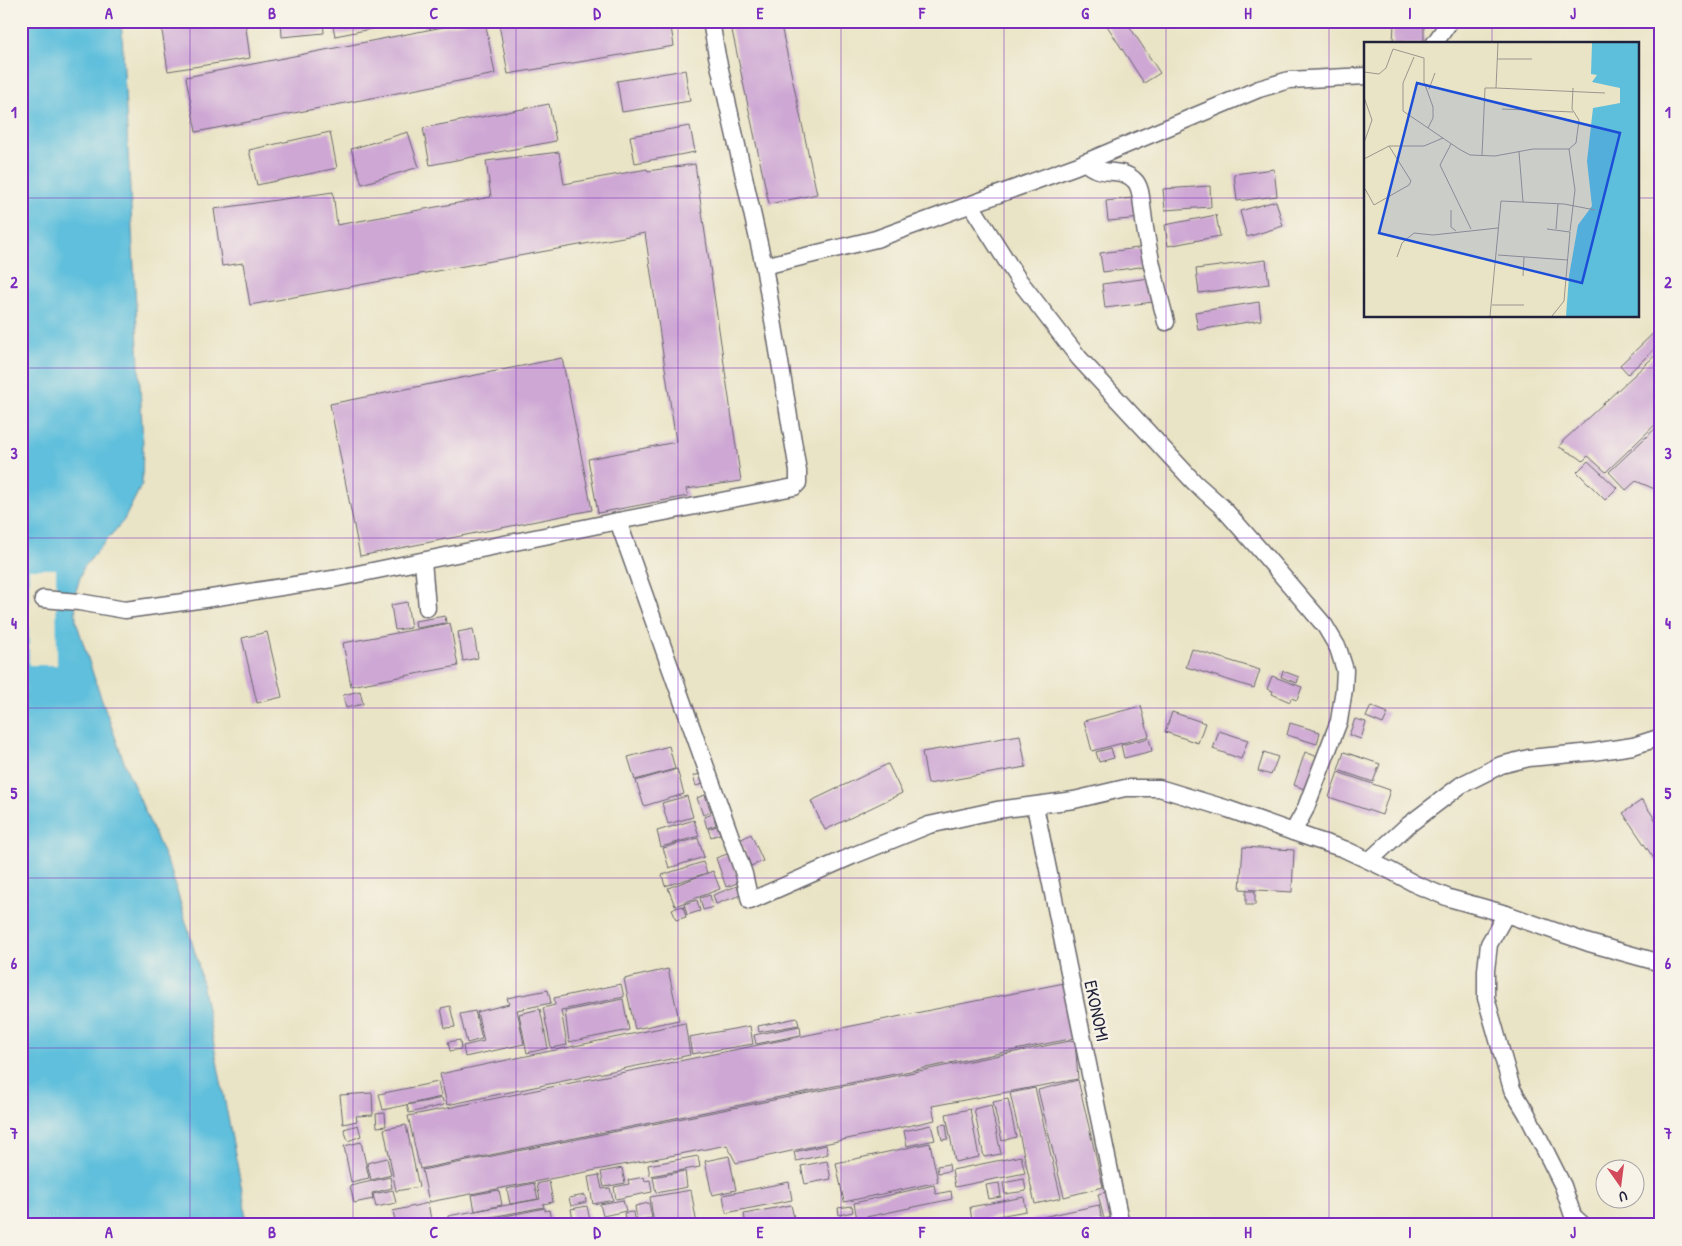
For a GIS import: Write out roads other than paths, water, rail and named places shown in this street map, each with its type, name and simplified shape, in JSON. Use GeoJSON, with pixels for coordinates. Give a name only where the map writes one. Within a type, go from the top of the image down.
{"type":"FeatureCollection","features":[{"type":"Feature","properties":{"kind":"street"},"geometry":{"type":"LineString","coordinates":[[43,599],[79,602],[125,610],[333,579],[794,487],[798,483],[798,471],[764,266],[717,56],[711,21]]}},
{"type":"Feature","properties":{"kind":"street"},"geometry":{"type":"LineString","coordinates":[[1435,42],[1450,21]]}},
{"type":"Feature","properties":{"kind":"street"},"geometry":{"type":"LineString","coordinates":[[764,266],[876,239],[1085,162],[1259,89],[1289,80],[1364,76]]}},
{"type":"Feature","properties":{"kind":"street"},"geometry":{"type":"LineString","coordinates":[[1085,162],[1090,168],[1097,171],[1128,175],[1136,182],[1140,194],[1144,228],[1166,322]]}},
{"type":"Feature","properties":{"kind":"street"},"geometry":{"type":"LineString","coordinates":[[971,205],[1018,279],[1079,358],[1194,482],[1222,507],[1325,626],[1338,648],[1345,670],[1339,721],[1314,791],[1293,832]]}},
{"type":"Feature","properties":{"kind":"street"},"geometry":{"type":"LineString","coordinates":[[618,521],[744,874],[750,901],[852,856],[929,825],[997,810],[1074,800],[1125,788],[1159,788],[1228,809],[1344,849],[1441,895],[1506,914],[1589,943],[1661,963]]}},
{"type":"Feature","properties":{"kind":"street"},"geometry":{"type":"LineString","coordinates":[[423,561],[427,608]]}},
{"type":"Feature","properties":{"kind":"street"},"geometry":{"type":"LineString","coordinates":[[1370,860],[1407,826],[1461,785],[1501,765],[1529,758],[1633,746],[1661,737]]}},
{"type":"Feature","properties":{"kind":"street","name":"EKONOMI"},"geometry":{"type":"LineString","coordinates":[[1035,806],[1121,1225]]}},
{"type":"Feature","properties":{"kind":"street"},"geometry":{"type":"LineString","coordinates":[[1506,914],[1489,944],[1486,970],[1486,998],[1512,1089],[1527,1114],[1563,1186],[1575,1222]]}},
{"type":"Feature","properties":{"kind":"water"},"geometry":{"type":"Polygon","coordinates":[[[21,21],[120,21],[143,445],[142,484],[124,520],[83,568],[75,594],[76,621],[127,770],[171,871],[198,963],[244,1200],[246,1225],[21,1225],[21,21]]]}}]}
